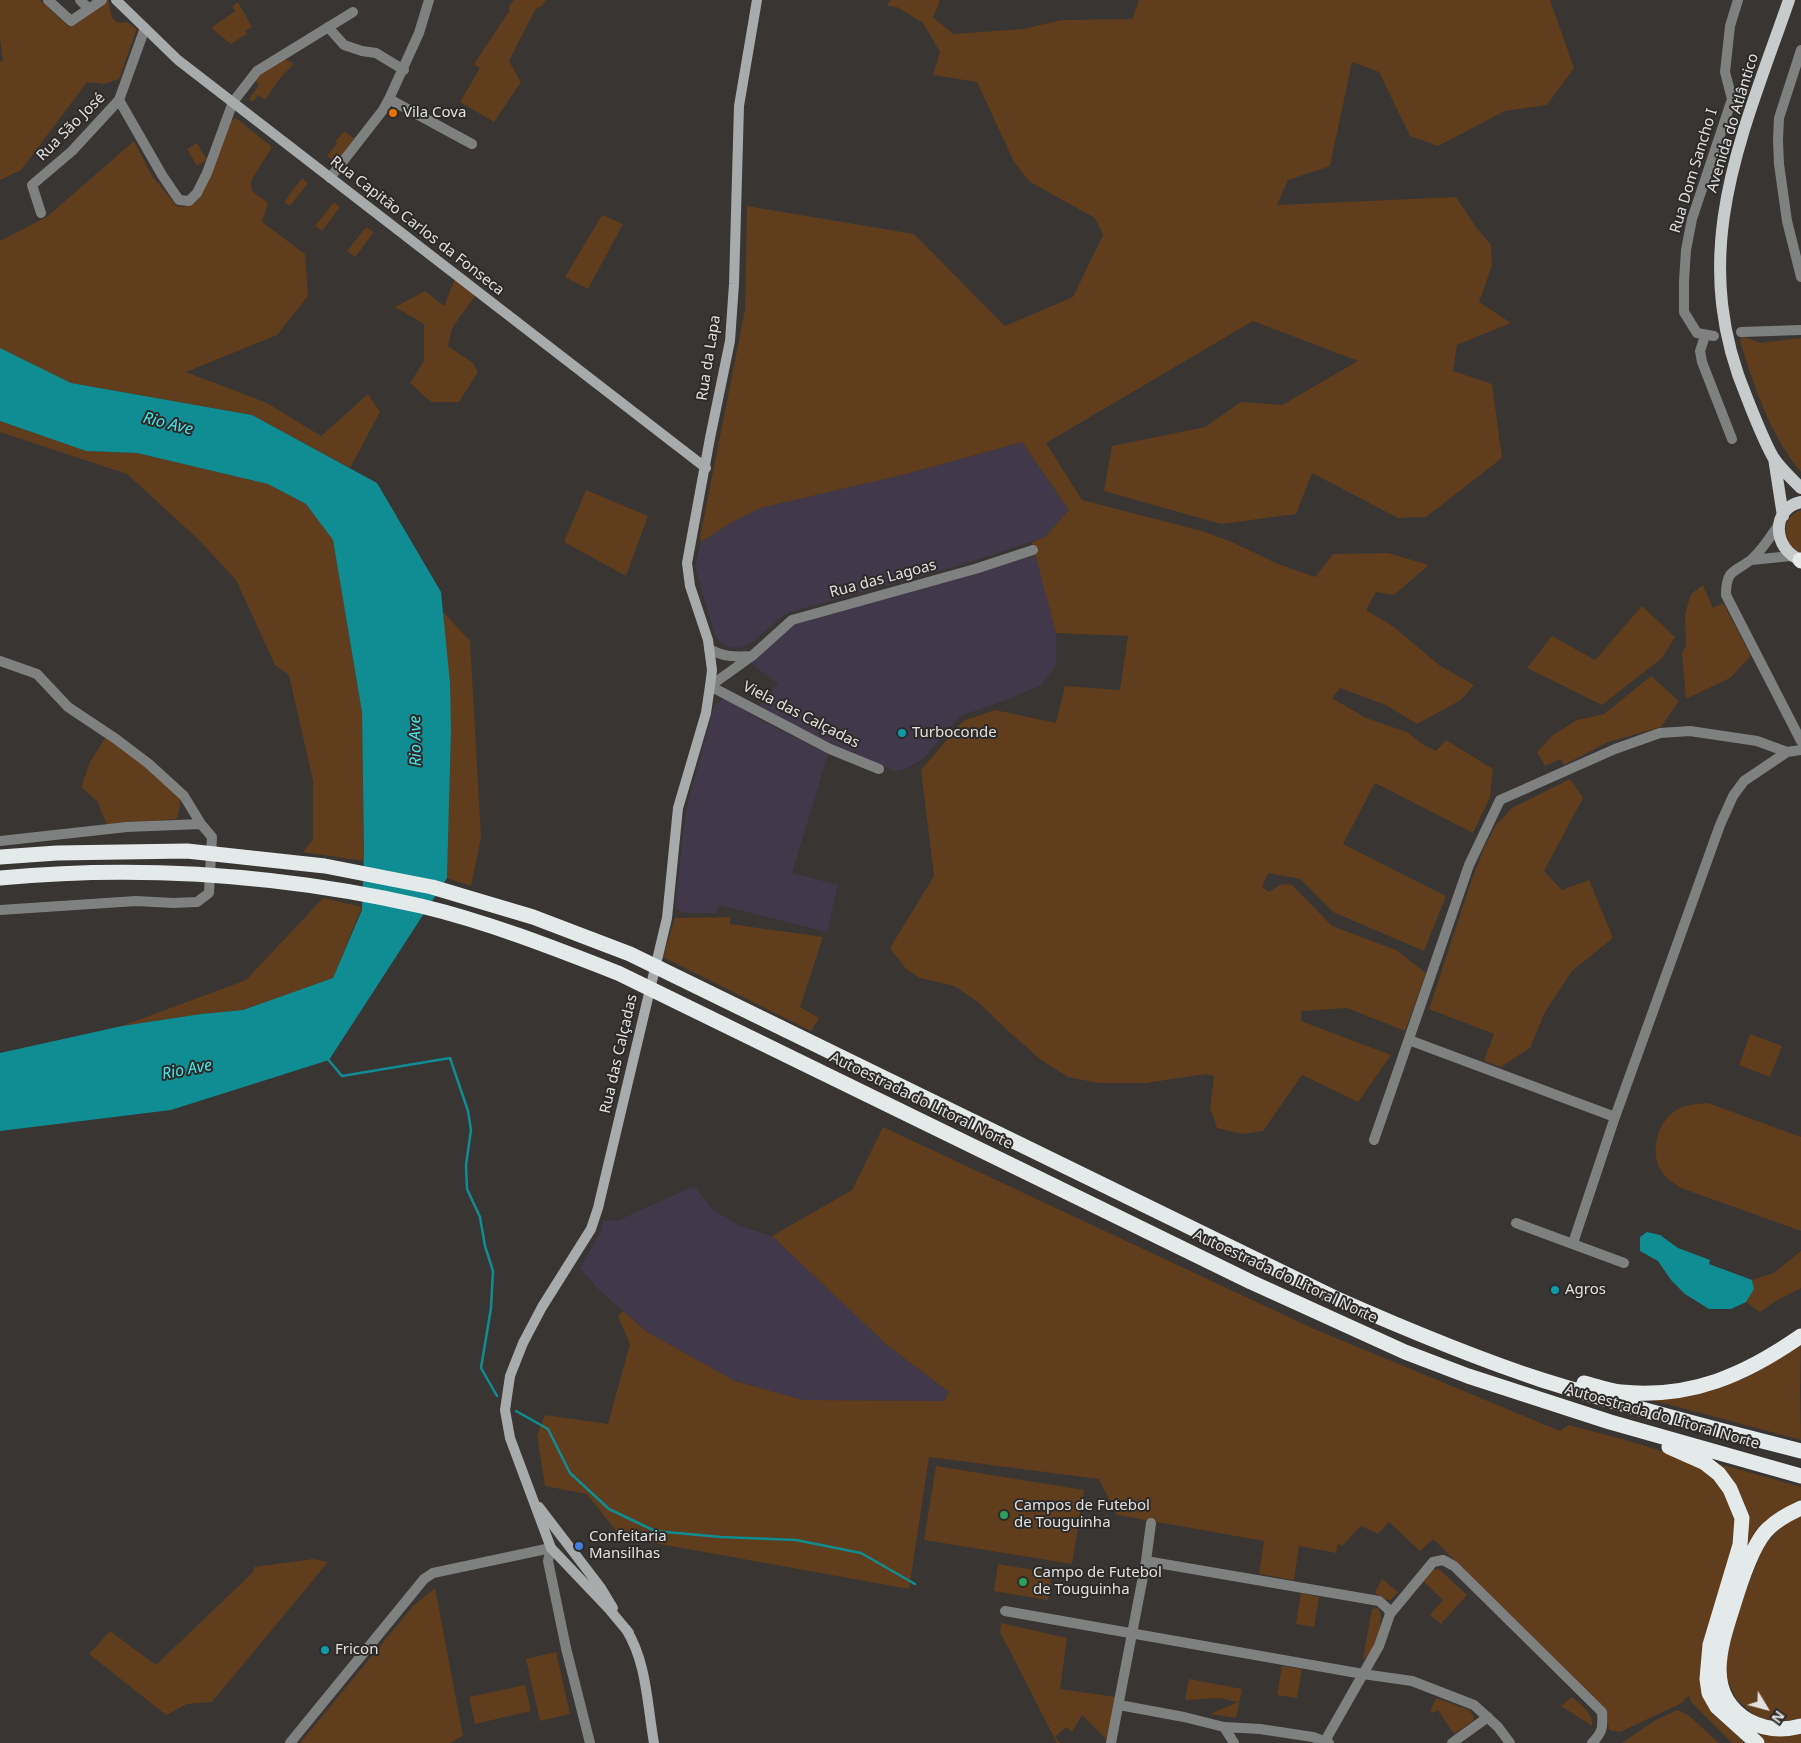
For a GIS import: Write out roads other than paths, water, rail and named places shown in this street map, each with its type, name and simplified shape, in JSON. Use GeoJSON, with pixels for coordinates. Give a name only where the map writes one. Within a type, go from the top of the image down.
{"type":"FeatureCollection","features":[{"type":"Feature","properties":{"kind":"highway","name":"Autoestrada do Litoral Norte"},"geometry":{"type":"LineString","coordinates":[[0,857],[57,853],[188,851],[325,866],[432,887],[533,917],[630,954],[1335,1298],[1451,1348],[1608,1400],[1801,1452]]}},
{"type":"Feature","properties":{"kind":"highway","name":"Autoestrada do Litoral Norte"},"geometry":{"type":"LineString","coordinates":[[0,878],[52,873],[187,873],[317,886],[422,907],[524,937],[618,973],[1335,1321],[1405,1352],[1468,1376],[1610,1422],[1801,1476]]}},
{"type":"Feature","properties":{"kind":"highway"},"geometry":{"type":"LineString","coordinates":[[1540,1379],[1548,1373],[1620,1392],[1684,1390],[1712,1384],[1738,1374],[1764,1361],[1801,1336]]}},
{"type":"Feature","properties":{"kind":"highway"},"geometry":{"type":"LineString","coordinates":[[1610,1422],[1704,1463],[1719,1474],[1730,1490],[1742,1518],[1740,1546],[1710,1645],[1707,1679],[1709,1693],[1717,1707],[1757,1743]]}},
{"type":"Feature","properties":{"kind":"highway"},"geometry":{"type":"LineString","coordinates":[[1801,1508],[1788,1514],[1768,1529],[1752,1555],[1739,1587],[1721,1643],[1718,1672],[1723,1696],[1744,1718],[1768,1728],[1781,1729],[1801,1726]]}},
{"type":"Feature","properties":{"kind":"main road","name":"Rua Capitão Carlos da Fonseca"},"geometry":{"type":"LineString","coordinates":[[116,0],[178,60],[706,468]]}},
{"type":"Feature","properties":{"kind":"main road","name":"Rua da Lapa"},"geometry":{"type":"LineString","coordinates":[[710,686],[712,670],[708,640],[690,586],[687,563],[730,341],[734,284],[739,106],[757,0]]}},
{"type":"Feature","properties":{"kind":"main road","name":"Avenida do Atlântico"},"geometry":{"type":"LineString","coordinates":[[1774,458],[1758,425],[1734,364],[1724,321],[1720,253],[1725,206],[1735,161],[1789,0]]}},
{"type":"Feature","properties":{"kind":"main road"},"geometry":{"type":"LineString","coordinates":[[1774,458],[1801,488]]}},
{"type":"Feature","properties":{"kind":"main road"},"geometry":{"type":"LineString","coordinates":[[1774,458],[1781,520],[1780,542],[1785,550],[1798,559]]}},
{"type":"Feature","properties":{"kind":"main road"},"geometry":{"type":"LineString","coordinates":[[1781,520],[1790,508],[1801,502]]}},
{"type":"Feature","properties":{"kind":"main road","name":"Rua das Calçadas"},"geometry":{"type":"LineString","coordinates":[[551,1548],[510,1438],[505,1410],[510,1376],[523,1343],[542,1307],[591,1229],[598,1208],[667,918],[678,808],[706,713],[710,686]]}},
{"type":"Feature","properties":{"kind":"main road"},"geometry":{"type":"LineString","coordinates":[[532,1498],[601,1588],[633,1640],[645,1677],[648,1714],[654,1743]]}},
{"type":"Feature","properties":{"kind":"main road"},"geometry":{"type":"LineString","coordinates":[[564,1540],[551,1548],[629,1633]]}},
{"type":"Feature","properties":{"kind":"street"},"geometry":{"type":"LineString","coordinates":[[48,0],[71,21],[102,0]]}},
{"type":"Feature","properties":{"kind":"street"},"geometry":{"type":"LineString","coordinates":[[80,0],[89,9]]}},
{"type":"Feature","properties":{"kind":"street"},"geometry":{"type":"LineString","coordinates":[[330,178],[390,100],[419,33],[430,0]]}},
{"type":"Feature","properties":{"kind":"street","name":"Rua Dom Sancho I"},"geometry":{"type":"LineString","coordinates":[[1732,439],[1702,362],[1700,351],[1709,336],[1697,333],[1684,312],[1684,281],[1686,250],[1692,219],[1732,99],[1725,72],[1730,26],[1738,0]]}},
{"type":"Feature","properties":{"kind":"street"},"geometry":{"type":"LineString","coordinates":[[118,100],[179,200],[189,201],[197,193],[207,173],[233,102],[257,72],[353,12]]}},
{"type":"Feature","properties":{"kind":"street"},"geometry":{"type":"LineString","coordinates":[[328,27],[344,45],[376,53],[404,70]]}},
{"type":"Feature","properties":{"kind":"street","name":"Rua São José"},"geometry":{"type":"LineString","coordinates":[[41,213],[32,185],[72,151],[118,100],[145,28]]}},
{"type":"Feature","properties":{"kind":"street"},"geometry":{"type":"LineString","coordinates":[[1801,50],[1779,118],[1778,141],[1779,164],[1787,221],[1801,278]]}},
{"type":"Feature","properties":{"kind":"street"},"geometry":{"type":"LineString","coordinates":[[390,100],[472,144]]}},
{"type":"Feature","properties":{"kind":"street"},"geometry":{"type":"LineString","coordinates":[[1740,332],[1801,330]]}},
{"type":"Feature","properties":{"kind":"street"},"geometry":{"type":"LineString","coordinates":[[1781,520],[1764,546],[1751,560],[1733,571],[1726,582],[1726,595],[1801,741]]}},
{"type":"Feature","properties":{"kind":"street","name":"Rua das Lagoas"},"geometry":{"type":"LineString","coordinates":[[710,686],[752,656],[792,620],[975,570],[1033,550]]}},
{"type":"Feature","properties":{"kind":"street"},"geometry":{"type":"LineString","coordinates":[[1751,560],[1798,559]]}},
{"type":"Feature","properties":{"kind":"street"},"geometry":{"type":"LineString","coordinates":[[709,649],[721,655],[752,656]]}},
{"type":"Feature","properties":{"kind":"street"},"geometry":{"type":"LineString","coordinates":[[0,661],[37,674],[68,707],[149,764],[184,796],[200,824],[212,837],[209,892],[197,902],[136,901],[0,910]]}},
{"type":"Feature","properties":{"kind":"street","name":"Viela das Calçadas"},"geometry":{"type":"LineString","coordinates":[[710,686],[830,749],[879,769]]}},
{"type":"Feature","properties":{"kind":"street"},"geometry":{"type":"LineString","coordinates":[[1374,1140],[1469,864],[1500,800],[1614,748],[1660,733],[1690,731],[1757,741],[1787,752]]}},
{"type":"Feature","properties":{"kind":"street"},"geometry":{"type":"LineString","coordinates":[[1573,1243],[1615,1116],[1720,825],[1733,796],[1744,781],[1787,752],[1801,750]]}},
{"type":"Feature","properties":{"kind":"street"},"geometry":{"type":"LineString","coordinates":[[0,830],[0,841],[127,827],[200,824]]}},
{"type":"Feature","properties":{"kind":"street"},"geometry":{"type":"LineString","coordinates":[[1409,1040],[1615,1116]]}},
{"type":"Feature","properties":{"kind":"street"},"geometry":{"type":"LineString","coordinates":[[1516,1223],[1624,1263]]}},
{"type":"Feature","properties":{"kind":"street"},"geometry":{"type":"LineString","coordinates":[[1111,1743],[1146,1561],[1151,1523]]}},
{"type":"Feature","properties":{"kind":"street"},"geometry":{"type":"LineString","coordinates":[[290,1743],[424,1579],[434,1573],[551,1548],[548,1561],[566,1648],[590,1743]]}},
{"type":"Feature","properties":{"kind":"street"},"geometry":{"type":"LineString","coordinates":[[1119,1705],[1224,1726],[1313,1736],[1327,1742],[1379,1646],[1390,1614],[1433,1562],[1443,1560],[1454,1566],[1602,1712],[1603,1724],[1601,1734],[1592,1743]]}},
{"type":"Feature","properties":{"kind":"street"},"geometry":{"type":"LineString","coordinates":[[1146,1561],[1378,1601],[1388,1609],[1390,1614]]}},
{"type":"Feature","properties":{"kind":"street"},"geometry":{"type":"LineString","coordinates":[[1005,1611],[1412,1681],[1474,1704],[1498,1727],[1510,1743]]}},
{"type":"Feature","properties":{"kind":"street"},"geometry":{"type":"LineString","coordinates":[[1452,1743],[1488,1717]]}},
{"type":"Feature","properties":{"kind":"street"},"geometry":{"type":"LineString","coordinates":[[1224,1726],[1234,1743]]}},
{"type":"Feature","properties":{"kind":"water","name":"Rio Ave"},"geometry":{"type":"Polygon","coordinates":[[[0,348],[71,383],[252,415],[377,483],[441,592],[450,683],[451,731],[447,878],[329,1060],[171,1110],[0,1131],[0,1053],[122,1026],[201,1014],[243,1010],[333,978],[362,910],[364,853],[362,712],[333,540],[306,504],[268,484],[137,453],[86,451],[0,421],[0,348]]]}},
{"type":"Feature","properties":{"kind":"water"},"geometry":{"type":"Polygon","coordinates":[[[1647,1232],[1660,1235],[1678,1248],[1710,1260],[1709,1264],[1752,1280],[1754,1289],[1746,1302],[1731,1309],[1709,1309],[1685,1294],[1671,1280],[1658,1261],[1640,1251],[1640,1237],[1647,1232]]]}},
{"type":"Feature","properties":{"kind":"waterway"},"geometry":{"type":"LineString","coordinates":[[327,1058],[342,1076],[450,1058],[468,1111],[471,1130],[466,1165],[467,1189],[480,1217],[485,1246],[493,1271],[491,1308],[481,1368],[497,1396]]}},
{"type":"Feature","properties":{"kind":"waterway"},"geometry":{"type":"LineString","coordinates":[[516,1411],[548,1429],[570,1473],[609,1509],[655,1531],[721,1537],[796,1540],[861,1553],[915,1584]]}},
{"type":"Feature","properties":{"kind":"place","name":"Vila Cova"},"geometry":{"type":"Point","coordinates":[393,113]}},
{"type":"Feature","properties":{"kind":"place","name":"Turboconde"},"geometry":{"type":"Point","coordinates":[902,733]}},
{"type":"Feature","properties":{"kind":"place","name":"Agros"},"geometry":{"type":"Point","coordinates":[1555,1290]}},
{"type":"Feature","properties":{"kind":"place","name":"Campos de Futebol de Touguinha"},"geometry":{"type":"Point","coordinates":[1004,1515]}},
{"type":"Feature","properties":{"kind":"place","name":"Confeitaria Mansilhas"},"geometry":{"type":"Point","coordinates":[579,1546]}},
{"type":"Feature","properties":{"kind":"place","name":"Campo de Futebol de Touguinha"},"geometry":{"type":"Point","coordinates":[1023,1582]}},
{"type":"Feature","properties":{"kind":"place","name":"Fricon"},"geometry":{"type":"Point","coordinates":[325,1650]}}]}
